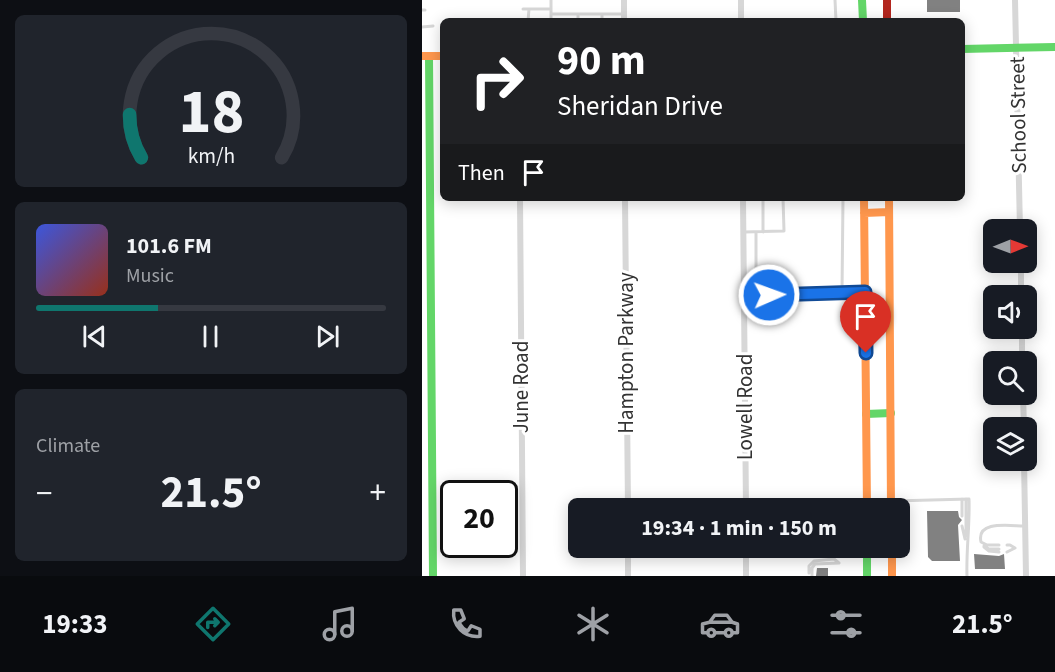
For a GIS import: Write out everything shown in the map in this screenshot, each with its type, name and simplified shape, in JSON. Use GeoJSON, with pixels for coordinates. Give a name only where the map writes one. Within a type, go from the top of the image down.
{"type":"FeatureCollection","features":[{"type":"Feature","properties":{"kind":"main road"},"geometry":{"type":"LineString","coordinates":[[862,0],[863,18]]}},
{"type":"Feature","properties":{"kind":"main road"},"geometry":{"type":"LineString","coordinates":[[887,0],[887,18]]}},
{"type":"Feature","properties":{"kind":"main road"},"geometry":{"type":"LineString","coordinates":[[965,49],[1055,47]]}},
{"type":"Feature","properties":{"kind":"main road"},"geometry":{"type":"LineString","coordinates":[[425,56],[432,576]]}},
{"type":"Feature","properties":{"kind":"main road"},"geometry":{"type":"LineString","coordinates":[[864,201],[867,498]]}},
{"type":"Feature","properties":{"kind":"main road"},"geometry":{"type":"LineString","coordinates":[[889,201],[891,498]]}},
{"type":"Feature","properties":{"kind":"main road"},"geometry":{"type":"LineString","coordinates":[[864,213],[889,212]]}},
{"type":"Feature","properties":{"kind":"main road"},"geometry":{"type":"LineString","coordinates":[[866,414],[891,413]]}},
{"type":"Feature","properties":{"kind":"main road"},"geometry":{"type":"LineString","coordinates":[[867,558],[868,576]]}},
{"type":"Feature","properties":{"kind":"main road"},"geometry":{"type":"LineString","coordinates":[[892,558],[892,576]]}},
{"type":"Feature","properties":{"kind":"street"},"geometry":{"type":"LineString","coordinates":[[624,0],[624,17]]}},
{"type":"Feature","properties":{"kind":"street"},"geometry":{"type":"LineString","coordinates":[[741,0],[741,18]]}},
{"type":"Feature","properties":{"kind":"street","name":"School Street"},"geometry":{"type":"LineString","coordinates":[[1015,0],[1020,219]]}},
{"type":"Feature","properties":{"kind":"street","name":"June Road"},"geometry":{"type":"LineString","coordinates":[[520,201],[523,576]]}},
{"type":"Feature","properties":{"kind":"street","name":"Hampton Parkway"},"geometry":{"type":"LineString","coordinates":[[625,201],[628,498]]}},
{"type":"Feature","properties":{"kind":"street","name":"Lowell Road"},"geometry":{"type":"LineString","coordinates":[[743,201],[746,498]]}},
{"type":"Feature","properties":{"kind":"street"},"geometry":{"type":"LineString","coordinates":[[1024,471],[1026,576]]}},
{"type":"Feature","properties":{"kind":"street"},"geometry":{"type":"LineString","coordinates":[[628,558],[628,576]]}},
{"type":"Feature","properties":{"kind":"street"},"geometry":{"type":"LineString","coordinates":[[746,558],[746,576]]}},
{"type":"Feature","properties":{"kind":"lane"},"geometry":{"type":"LineString","coordinates":[[551,0],[551,18]]}},
{"type":"Feature","properties":{"kind":"lane"},"geometry":{"type":"LineString","coordinates":[[835,0],[836,18]]}},
{"type":"Feature","properties":{"kind":"lane"},"geometry":{"type":"LineString","coordinates":[[523,9],[624,17]]}},
{"type":"Feature","properties":{"kind":"lane"},"geometry":{"type":"LineString","coordinates":[[528,9],[528,18]]}},
{"type":"Feature","properties":{"kind":"lane"},"geometry":{"type":"LineString","coordinates":[[422,27],[433,26]]}},
{"type":"Feature","properties":{"kind":"lane"},"geometry":{"type":"LineString","coordinates":[[763,201],[763,232]]}},
{"type":"Feature","properties":{"kind":"lane"},"geometry":{"type":"LineString","coordinates":[[744,232],[784,231],[783,201]]}},
{"type":"Feature","properties":{"kind":"lane"},"geometry":{"type":"LineString","coordinates":[[842,293],[843,201]]}},
{"type":"Feature","properties":{"kind":"lane"},"geometry":{"type":"LineString","coordinates":[[756,232],[756,285],[759,291],[769,295],[865,292]]}},
{"type":"Feature","properties":{"kind":"lane"},"geometry":{"type":"LineString","coordinates":[[910,503],[966,499]]}},
{"type":"Feature","properties":{"kind":"lane"},"geometry":{"type":"LineString","coordinates":[[962,516],[966,499]]}},
{"type":"Feature","properties":{"kind":"lane"},"geometry":{"type":"LineString","coordinates":[[966,499],[967,575]]}},
{"type":"Feature","properties":{"kind":"lane"},"geometry":{"type":"LineString","coordinates":[[962,526],[966,541]]}},
{"type":"Feature","properties":{"kind":"lane"},"geometry":{"type":"LineString","coordinates":[[982,543],[999,548],[989,552],[982,543],[980,534],[986,527],[1026,526]]}},
{"type":"Feature","properties":{"kind":"lane"},"geometry":{"type":"LineString","coordinates":[[1010,545],[1015,548],[1007,548],[1010,545]]}},
{"type":"Feature","properties":{"kind":"lane"},"geometry":{"type":"LineString","coordinates":[[811,575],[815,564],[839,563]]}},
{"type":"Feature","properties":{"kind":"building"},"geometry":{"type":"Polygon","coordinates":[[[927,0],[960,0],[960,12],[927,12],[927,0]]]}},
{"type":"Feature","properties":{"kind":"building"},"geometry":{"type":"Polygon","coordinates":[[[927,511],[958,511],[962,520],[958,525],[960,561],[932,561],[928,557],[927,511]]]}},
{"type":"Feature","properties":{"kind":"building"},"geometry":{"type":"Polygon","coordinates":[[[974,554],[999,556],[1004,554],[1005,569],[975,569],[974,554]]]}},
{"type":"Feature","properties":{"kind":"building"},"geometry":{"type":"Polygon","coordinates":[[[817,568],[828,568],[828,576],[816,576],[817,568]]]}},
{"type":"Feature","properties":{"kind":"traffic: fast"},"geometry":{"type":"LineString","coordinates":[[862,0],[863,18]]}},
{"type":"Feature","properties":{"kind":"traffic: fast"},"geometry":{"type":"LineString","coordinates":[[965,49],[1056,47]]}},
{"type":"Feature","properties":{"kind":"traffic: fast"},"geometry":{"type":"LineString","coordinates":[[429,56],[433,576]]}},
{"type":"Feature","properties":{"kind":"traffic: fast"},"geometry":{"type":"LineString","coordinates":[[866,414],[891,413]]}},
{"type":"Feature","properties":{"kind":"traffic: fast"},"geometry":{"type":"LineString","coordinates":[[867,558],[867,576]]}},
{"type":"Feature","properties":{"kind":"traffic: slow"},"geometry":{"type":"LineString","coordinates":[[422,56],[440,56]]}},
{"type":"Feature","properties":{"kind":"traffic: slow"},"geometry":{"type":"LineString","coordinates":[[864,201],[867,498]]}},
{"type":"Feature","properties":{"kind":"traffic: slow"},"geometry":{"type":"LineString","coordinates":[[889,201],[891,498]]}},
{"type":"Feature","properties":{"kind":"traffic: slow"},"geometry":{"type":"LineString","coordinates":[[864,213],[889,212]]}},
{"type":"Feature","properties":{"kind":"traffic: slow"},"geometry":{"type":"LineString","coordinates":[[892,558],[892,576]]}},
{"type":"Feature","properties":{"kind":"traffic: jam"},"geometry":{"type":"LineString","coordinates":[[887,0],[887,18]]}},
{"type":"Feature","properties":{"kind":"route"},"geometry":{"type":"LineString","coordinates":[[769,295],[865,292],[866,353]]}}]}
